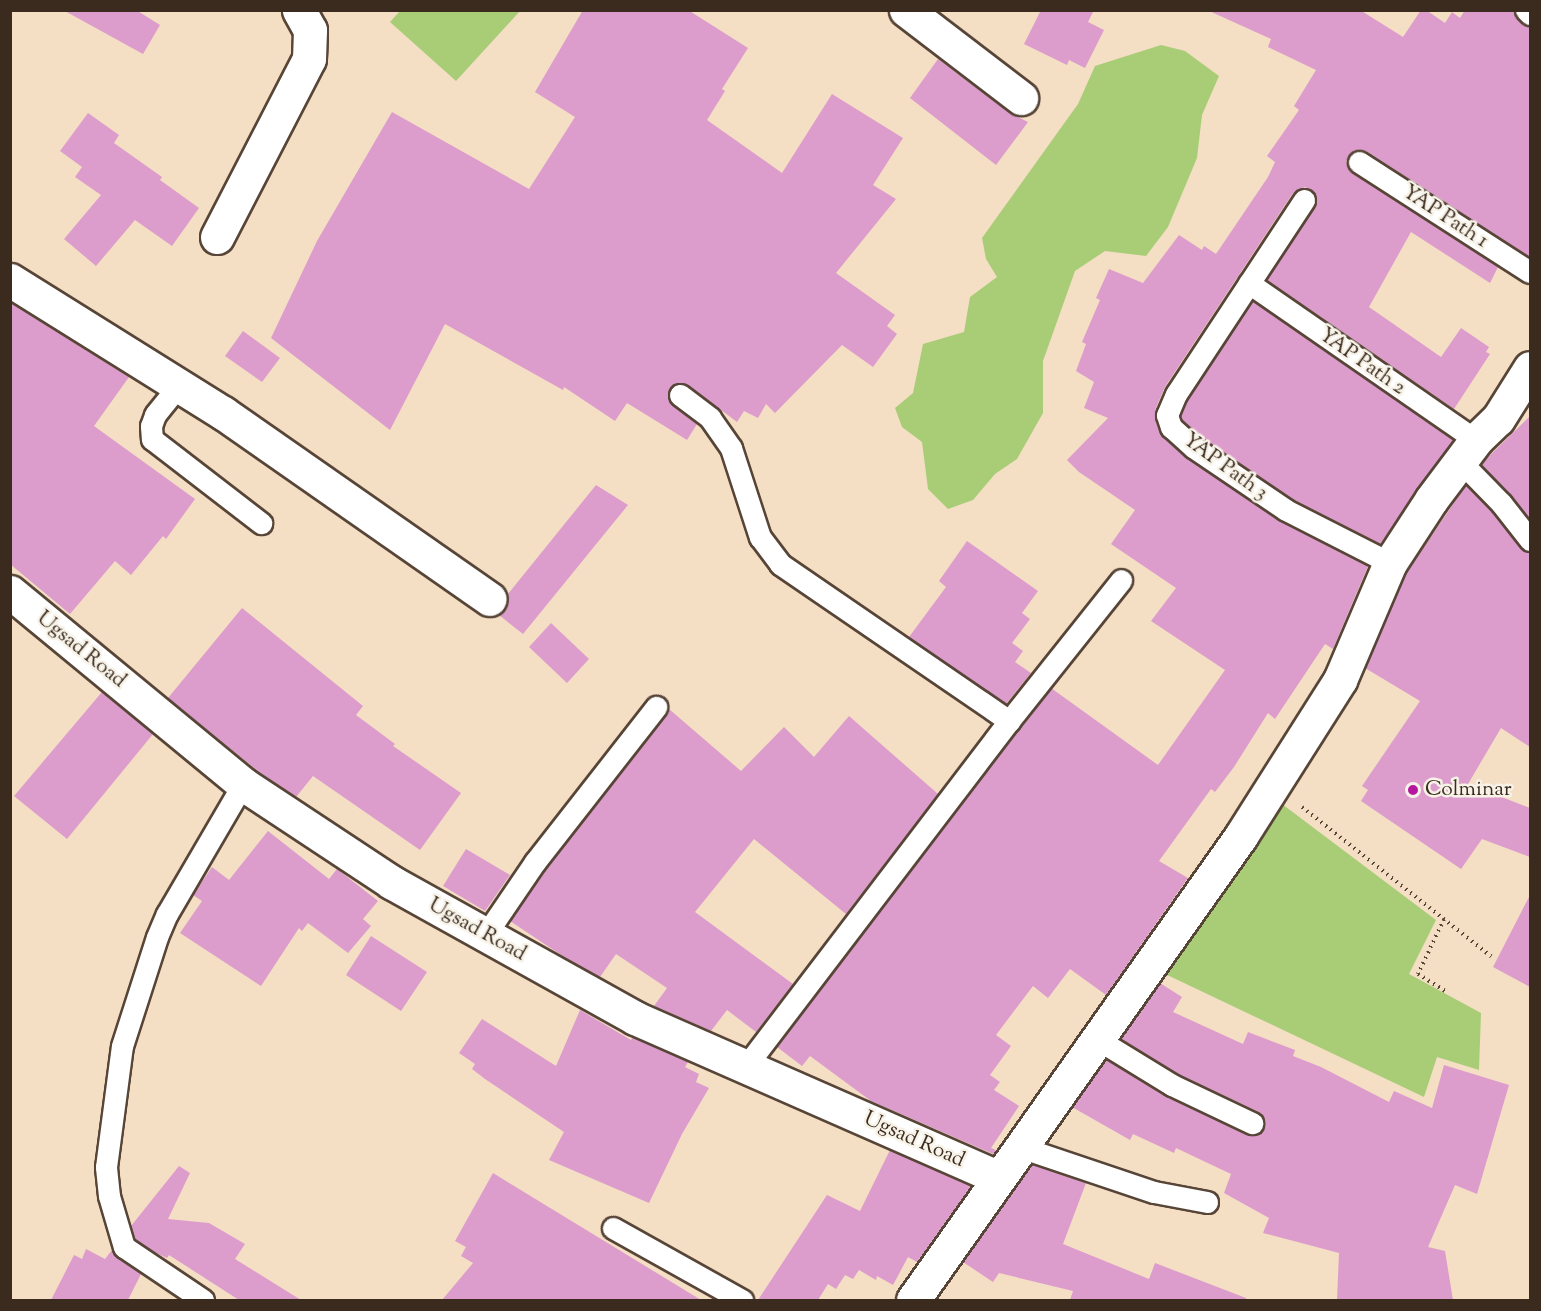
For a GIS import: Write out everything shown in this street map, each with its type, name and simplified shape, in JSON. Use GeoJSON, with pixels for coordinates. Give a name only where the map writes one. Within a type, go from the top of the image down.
{"type":"FeatureCollection","features":[{"type":"Feature","properties":{"kind":"street"},"geometry":{"type":"LineString","coordinates":[[218,237],[309,59],[310,30],[299,10]]}},
{"type":"Feature","properties":{"kind":"street"},"geometry":{"type":"LineString","coordinates":[[906,10],[1021,98]]}},
{"type":"Feature","properties":{"kind":"street"},"geometry":{"type":"LineString","coordinates":[[10,280],[179,385],[490,599]]}},
{"type":"Feature","properties":{"kind":"street"},"geometry":{"type":"LineString","coordinates":[[913,1300],[1241,836],[1340,680],[1390,563],[1468,451],[1498,419],[1530,368]]}},
{"type":"Feature","properties":{"kind":"street","name":"Ugsad Road"},"geometry":{"type":"LineString","coordinates":[[10,592],[243,784],[391,882],[635,1018],[998,1177]]}},
{"type":"Feature","properties":{"kind":"lane"},"geometry":{"type":"LineString","coordinates":[[1526,10],[1530,14]]}},
{"type":"Feature","properties":{"kind":"lane","name":"YAP Path 1"},"geometry":{"type":"LineString","coordinates":[[1359,162],[1530,272]]}},
{"type":"Feature","properties":{"kind":"lane","name":"YAP Path 3"},"geometry":{"type":"LineString","coordinates":[[1304,200],[1176,394],[1167,415],[1171,427],[1193,447],[1286,510],[1390,563]]}},
{"type":"Feature","properties":{"kind":"lane","name":"YAP Path 2"},"geometry":{"type":"LineString","coordinates":[[1249,283],[1468,451],[1501,503],[1530,540]]}},
{"type":"Feature","properties":{"kind":"lane"},"geometry":{"type":"LineString","coordinates":[[179,385],[155,415],[151,426],[152,439],[261,523]]}},
{"type":"Feature","properties":{"kind":"lane"},"geometry":{"type":"LineString","coordinates":[[680,395],[710,418],[731,448],[760,537],[780,564],[1009,721]]}},
{"type":"Feature","properties":{"kind":"lane"},"geometry":{"type":"LineString","coordinates":[[746,1066],[1009,721],[1121,580]]}},
{"type":"Feature","properties":{"kind":"lane"},"geometry":{"type":"LineString","coordinates":[[486,934],[535,862],[656,707]]}},
{"type":"Feature","properties":{"kind":"lane"},"geometry":{"type":"LineString","coordinates":[[202,1300],[124,1247],[109,1196],[106,1167],[122,1046],[157,937],[167,914],[243,784]]}},
{"type":"Feature","properties":{"kind":"lane"},"geometry":{"type":"LineString","coordinates":[[1097,1039],[1172,1085],[1252,1123]]}},
{"type":"Feature","properties":{"kind":"lane"},"geometry":{"type":"LineString","coordinates":[[1020,1147],[1155,1192],[1207,1202]]}},
{"type":"Feature","properties":{"kind":"lane"},"geometry":{"type":"LineString","coordinates":[[613,1228],[742,1300]]}},
{"type":"Feature","properties":{"kind":"path"},"geometry":{"type":"LineString","coordinates":[[1273,784],[1491,956]]}},
{"type":"Feature","properties":{"kind":"path"},"geometry":{"type":"LineString","coordinates":[[1444,919],[1418,974],[1445,991]]}},
{"type":"Feature","properties":{"kind":"green space"},"geometry":{"type":"Polygon","coordinates":[[[400,11],[520,11],[456,81],[390,22],[400,11]]]}},
{"type":"Feature","properties":{"kind":"green space"},"geometry":{"type":"Polygon","coordinates":[[[1161,45],[1185,51],[1219,76],[1202,115],[1197,158],[1168,227],[1146,256],[1105,251],[1075,271],[1043,361],[1043,413],[1017,459],[995,474],[973,500],[948,509],[928,489],[922,442],[902,427],[895,408],[913,393],[923,344],[964,332],[970,297],[997,277],[986,259],[982,238],[1078,104],[1095,66],[1161,45]]]}},
{"type":"Feature","properties":{"kind":"green space"},"geometry":{"type":"Polygon","coordinates":[[[1278,801],[1436,920],[1409,974],[1481,1013],[1479,1070],[1437,1057],[1424,1097],[1163,973],[1278,801]]]}},
{"type":"Feature","properties":{"kind":"building"},"geometry":{"type":"Polygon","coordinates":[[[63,10],[136,10],[160,25],[143,54],[63,10]]]}},
{"type":"Feature","properties":{"kind":"building"},"geometry":{"type":"Polygon","coordinates":[[[583,10],[688,10],[748,48],[722,89],[725,91],[707,120],[782,173],[832,94],[903,138],[873,185],[896,199],[836,273],[895,315],[887,326],[897,334],[873,367],[842,345],[775,413],[766,404],[758,418],[744,411],[737,422],[688,385],[675,384],[668,393],[669,400],[697,424],[687,440],[627,403],[615,421],[564,387],[563,390],[445,324],[390,430],[271,338],[317,241],[392,112],[529,189],[575,117],[535,92],[583,10]]]}},
{"type":"Feature","properties":{"kind":"building"},"geometry":{"type":"Polygon","coordinates":[[[1041,10],[1094,10],[1088,22],[1104,30],[1085,68],[1069,60],[1067,65],[1024,44],[1041,10]]]}},
{"type":"Feature","properties":{"kind":"building"},"geometry":{"type":"Polygon","coordinates":[[[1207,10],[1360,10],[1403,37],[1421,10],[1426,10],[1445,23],[1452,12],[1460,18],[1465,10],[1510,10],[1514,13],[1521,23],[1530,26],[1530,257],[1366,151],[1354,150],[1346,161],[1352,173],[1498,267],[1490,283],[1411,232],[1369,307],[1441,357],[1461,328],[1489,347],[1486,352],[1490,354],[1454,409],[1267,280],[1315,206],[1315,194],[1305,187],[1293,193],[1165,387],[1155,410],[1155,419],[1162,436],[1184,456],[1279,521],[1368,566],[1333,649],[1325,644],[1275,719],[1268,713],[1234,767],[1215,792],[1211,789],[1159,861],[1188,878],[1106,995],[1070,969],[1048,998],[1033,986],[996,1035],[1011,1046],[990,1075],[1000,1082],[994,1090],[1019,1106],[991,1148],[996,1150],[993,1154],[871,1101],[810,1056],[802,1066],[777,1047],[1051,688],[1158,765],[1225,670],[1151,621],[1176,588],[1111,544],[1135,510],[1079,472],[1067,460],[1108,418],[1084,408],[1094,382],[1076,371],[1086,344],[1082,342],[1100,300],[1096,298],[1109,269],[1143,283],[1179,235],[1202,250],[1204,246],[1216,254],[1268,177],[1275,162],[1267,156],[1299,110],[1294,106],[1316,70],[1268,47],[1271,39],[1207,10]]]}},
{"type":"Feature","properties":{"kind":"building"},"geometry":{"type":"Polygon","coordinates":[[[938,59],[1010,113],[1028,122],[996,165],[910,98],[938,59]]]}},
{"type":"Feature","properties":{"kind":"building"},"geometry":{"type":"Polygon","coordinates":[[[88,113],[119,135],[114,143],[162,177],[160,180],[199,208],[172,246],[135,220],[96,266],[64,239],[101,195],[75,177],[82,167],[60,151],[88,113]]]}},
{"type":"Feature","properties":{"kind":"building"},"geometry":{"type":"Polygon","coordinates":[[[1253,301],[1453,440],[1380,544],[1292,499],[1201,437],[1182,420],[1181,416],[1187,400],[1253,301]]]}},
{"type":"Feature","properties":{"kind":"building"},"geometry":{"type":"Polygon","coordinates":[[[10,302],[129,377],[94,426],[195,499],[166,539],[163,536],[131,575],[115,561],[70,614],[10,564],[10,302]]]}},
{"type":"Feature","properties":{"kind":"building"},"geometry":{"type":"Polygon","coordinates":[[[243,331],[280,358],[262,382],[225,356],[243,331]]]}},
{"type":"Feature","properties":{"kind":"building"},"geometry":{"type":"Polygon","coordinates":[[[1530,416],[1530,520],[1481,464],[1530,416]]]}},
{"type":"Feature","properties":{"kind":"building"},"geometry":{"type":"Polygon","coordinates":[[[596,485],[628,505],[523,634],[499,615],[506,609],[508,594],[596,485]]]}},
{"type":"Feature","properties":{"kind":"building"},"geometry":{"type":"Polygon","coordinates":[[[1466,485],[1491,511],[1520,548],[1530,553],[1530,747],[1501,728],[1468,784],[1530,808],[1530,857],[1482,839],[1461,869],[1361,801],[1368,790],[1362,786],[1420,701],[1365,668],[1407,572],[1466,485]]]}},
{"type":"Feature","properties":{"kind":"building"},"geometry":{"type":"Polygon","coordinates":[[[967,541],[1038,591],[1022,613],[1030,619],[1012,643],[1023,651],[1015,662],[1031,673],[1006,704],[909,637],[946,587],[939,581],[967,541]]]}},
{"type":"Feature","properties":{"kind":"building"},"geometry":{"type":"Polygon","coordinates":[[[242,608],[363,706],[356,715],[395,744],[393,746],[461,793],[420,850],[313,776],[296,797],[259,772],[168,698],[242,608]]]}},
{"type":"Feature","properties":{"kind":"building"},"geometry":{"type":"Polygon","coordinates":[[[551,623],[589,659],[567,683],[529,647],[551,623]]]}},
{"type":"Feature","properties":{"kind":"building"},"geometry":{"type":"Polygon","coordinates":[[[102,692],[153,734],[67,839],[14,796],[102,692]]]}},
{"type":"Feature","properties":{"kind":"building"},"geometry":{"type":"Polygon","coordinates":[[[669,709],[741,771],[784,727],[814,757],[849,716],[938,794],[846,914],[754,839],[695,912],[793,984],[756,1032],[727,1010],[711,1031],[654,1006],[667,988],[616,954],[600,977],[561,955],[510,921],[545,870],[669,709]]]}},
{"type":"Feature","properties":{"kind":"building"},"geometry":{"type":"Polygon","coordinates":[[[268,831],[329,879],[337,869],[378,901],[363,919],[371,926],[348,953],[308,923],[302,931],[299,928],[261,986],[180,933],[202,901],[193,895],[212,867],[229,880],[268,831]]]}},
{"type":"Feature","properties":{"kind":"building"},"geometry":{"type":"Polygon","coordinates":[[[466,849],[510,875],[485,911],[443,886],[466,849]]]}},
{"type":"Feature","properties":{"kind":"building"},"geometry":{"type":"Polygon","coordinates":[[[1530,895],[1530,987],[1493,967],[1530,895]]]}},
{"type":"Feature","properties":{"kind":"building"},"geometry":{"type":"Polygon","coordinates":[[[371,936],[427,972],[401,1011],[346,975],[371,936]]]}},
{"type":"Feature","properties":{"kind":"building"},"geometry":{"type":"Polygon","coordinates":[[[1160,983],[1182,997],[1173,1012],[1243,1044],[1248,1032],[1295,1050],[1293,1056],[1321,1067],[1389,1102],[1394,1091],[1432,1108],[1444,1065],[1509,1085],[1477,1194],[1455,1185],[1428,1247],[1445,1251],[1453,1300],[1337,1300],[1339,1253],[1263,1233],[1269,1218],[1224,1193],[1231,1174],[1176,1148],[1174,1153],[1133,1134],[1130,1140],[1072,1107],[1106,1059],[1167,1097],[1247,1135],[1254,1136],[1263,1129],[1265,1121],[1257,1111],[1178,1074],[1121,1039],[1160,983]]]}},
{"type":"Feature","properties":{"kind":"building"},"geometry":{"type":"Polygon","coordinates":[[[580,1010],[631,1040],[633,1037],[688,1062],[685,1067],[699,1074],[696,1082],[709,1088],[682,1134],[649,1203],[549,1160],[564,1132],[485,1079],[472,1069],[475,1064],[459,1053],[482,1019],[556,1066],[580,1010]]]}},
{"type":"Feature","properties":{"kind":"building"},"geometry":{"type":"Polygon","coordinates":[[[890,1150],[971,1186],[917,1262],[908,1257],[893,1285],[877,1276],[876,1280],[859,1270],[853,1279],[845,1275],[836,1289],[828,1284],[818,1300],[758,1300],[827,1195],[860,1211],[890,1150]]]}},
{"type":"Feature","properties":{"kind":"building"},"geometry":{"type":"Polygon","coordinates":[[[1032,1164],[1086,1183],[1063,1244],[1149,1279],[1155,1263],[1246,1298],[1246,1300],[1070,1300],[1073,1291],[999,1273],[993,1282],[963,1262],[1032,1164]]]}},
{"type":"Feature","properties":{"kind":"building"},"geometry":{"type":"Polygon","coordinates":[[[179,1166],[190,1173],[168,1219],[209,1223],[245,1244],[235,1259],[301,1300],[239,1300],[169,1255],[167,1258],[152,1251],[135,1239],[131,1226],[179,1166]]]}},
{"type":"Feature","properties":{"kind":"building"},"geometry":{"type":"Polygon","coordinates":[[[493,1173],[701,1300],[442,1300],[473,1263],[461,1256],[466,1247],[455,1241],[493,1173]]]}},
{"type":"Feature","properties":{"kind":"building"},"geometry":{"type":"Polygon","coordinates":[[[86,1249],[105,1259],[112,1250],[117,1258],[141,1274],[128,1300],[51,1300],[74,1255],[82,1259],[86,1249]]]}},
{"type":"Feature","properties":{"kind":"place","name":"Colminar"},"geometry":{"type":"Point","coordinates":[1413,790]}}]}
